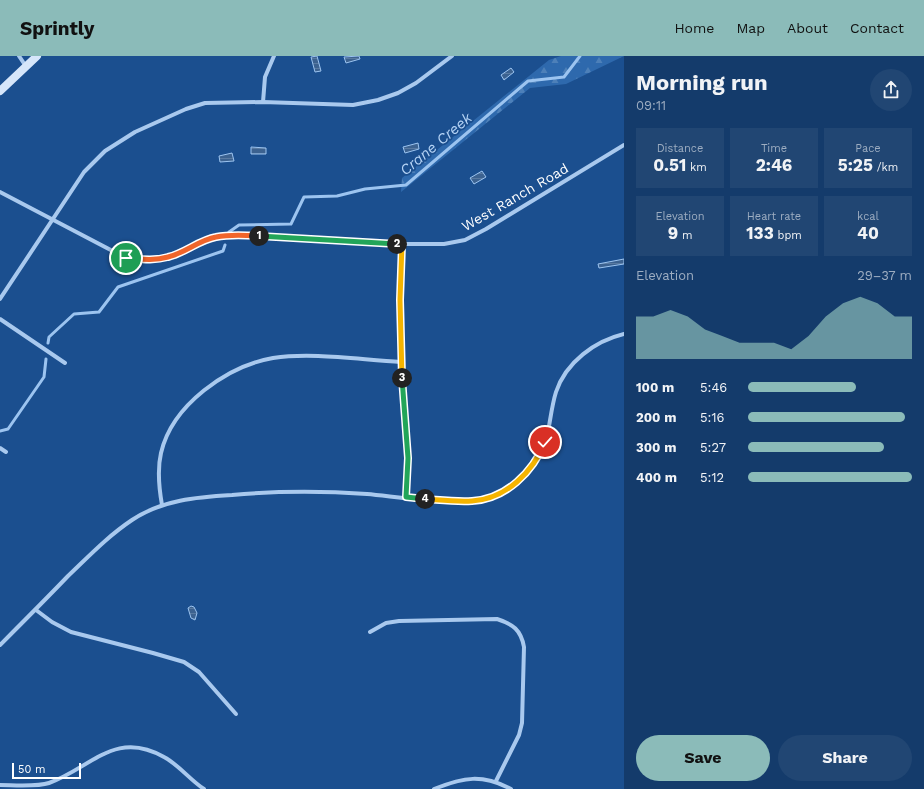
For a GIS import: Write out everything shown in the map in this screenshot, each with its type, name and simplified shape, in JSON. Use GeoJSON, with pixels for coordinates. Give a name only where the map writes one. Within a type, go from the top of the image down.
{"type":"FeatureCollection","features":[{"type":"Feature","properties":{"kind":"street"},"geometry":{"type":"LineString","coordinates":[[20,56],[25,66]]}},
{"type":"Feature","properties":{"kind":"street"},"geometry":{"type":"LineString","coordinates":[[0,91],[37,56]]}},
{"type":"Feature","properties":{"kind":"street"},"geometry":{"type":"LineString","coordinates":[[264,102],[265,77],[274,56]]}},
{"type":"Feature","properties":{"kind":"street"},"geometry":{"type":"LineString","coordinates":[[0,299],[84,172],[105,151],[135,132],[186,108],[205,104],[264,102],[353,105],[378,100],[416,84],[452,56]]}},
{"type":"Feature","properties":{"kind":"street","name":"West Ranch Road"},"geometry":{"type":"LineString","coordinates":[[0,192],[126,258],[151,260],[169,257],[199,242],[216,237],[238,235],[402,244],[444,244],[465,240],[486,229],[624,145]]}},
{"type":"Feature","properties":{"kind":"street"},"geometry":{"type":"LineString","coordinates":[[402,244],[400,300],[401,362],[408,458],[406,497]]}},
{"type":"Feature","properties":{"kind":"street"},"geometry":{"type":"LineString","coordinates":[[0,319],[65,363]]}},
{"type":"Feature","properties":{"kind":"street"},"geometry":{"type":"LineString","coordinates":[[0,645],[106,539],[133,519],[162,505],[191,498],[270,492],[317,492],[473,501],[494,496],[514,484],[528,472],[539,457],[545,442],[556,390],[567,371],[580,356],[600,343],[624,334]]}},
{"type":"Feature","properties":{"kind":"street"},"geometry":{"type":"LineString","coordinates":[[162,505],[158,475],[161,453],[168,432],[189,404],[215,382],[244,366],[273,358],[301,356],[401,362]]}},
{"type":"Feature","properties":{"kind":"street"},"geometry":{"type":"LineString","coordinates":[[0,448],[6,452]]}},
{"type":"Feature","properties":{"kind":"street"},"geometry":{"type":"LineString","coordinates":[[36,610],[52,622],[71,632],[184,662],[199,672],[236,714]]}},
{"type":"Feature","properties":{"kind":"street"},"geometry":{"type":"LineString","coordinates":[[370,632],[386,623],[399,621],[497,619],[508,622],[517,628],[522,637],[524,647],[522,723],[519,735],[496,781]]}},
{"type":"Feature","properties":{"kind":"street"},"geometry":{"type":"LineString","coordinates":[[0,785],[48,783],[99,755],[114,749],[131,746],[165,757],[204,789]]}},
{"type":"Feature","properties":{"kind":"street"},"geometry":{"type":"LineString","coordinates":[[434,789],[453,781],[476,777],[496,781],[511,789]]}},
{"type":"Feature","properties":{"kind":"green space"},"geometry":{"type":"Polygon","coordinates":[[[561,56],[624,56],[566,84],[530,88],[401,192],[402,178],[549,60],[561,56]]]}},
{"type":"Feature","properties":{"kind":"shaded area"},"geometry":{"type":"Polygon","coordinates":[[[317,56],[321,71],[315,72],[311,57],[317,56]]]}},
{"type":"Feature","properties":{"kind":"shaded area"},"geometry":{"type":"Polygon","coordinates":[[[359,56],[360,59],[346,63],[344,57],[359,56]]]}},
{"type":"Feature","properties":{"kind":"shaded area"},"geometry":{"type":"Polygon","coordinates":[[[511,68],[514,72],[504,80],[501,75],[511,68]]]}},
{"type":"Feature","properties":{"kind":"shaded area"},"geometry":{"type":"Polygon","coordinates":[[[418,143],[419,149],[405,153],[403,147],[418,143]]]}},
{"type":"Feature","properties":{"kind":"shaded area"},"geometry":{"type":"Polygon","coordinates":[[[251,147],[266,148],[266,154],[251,154],[251,147]]]}},
{"type":"Feature","properties":{"kind":"shaded area"},"geometry":{"type":"Polygon","coordinates":[[[232,153],[234,161],[220,162],[219,156],[232,153]]]}},
{"type":"Feature","properties":{"kind":"shaded area"},"geometry":{"type":"Polygon","coordinates":[[[482,171],[486,177],[474,184],[470,178],[482,171]]]}},
{"type":"Feature","properties":{"kind":"shaded area"},"geometry":{"type":"Polygon","coordinates":[[[624,259],[624,264],[599,268],[598,264],[624,259]]]}},
{"type":"Feature","properties":{"kind":"shaded area"},"geometry":{"type":"Polygon","coordinates":[[[191,606],[194,607],[197,613],[195,620],[191,618],[188,608],[191,606]]]}},
{"type":"Feature","properties":{"kind":"waterway","name":"Crane Creek"},"geometry":{"type":"LineString","coordinates":[[229,232],[239,225],[291,224],[304,197],[337,196],[365,189],[406,185],[528,81],[564,77],[580,56]]}},
{"type":"Feature","properties":{"kind":"waterway","name":"Crane Creek"},"geometry":{"type":"LineString","coordinates":[[48,343],[49,337],[74,314],[99,312],[118,287],[223,251],[225,245]]}},
{"type":"Feature","properties":{"kind":"waterway","name":"Crane Creek"},"geometry":{"type":"LineString","coordinates":[[0,431],[8,429],[44,377],[46,359]]}},
{"type":"Feature","properties":{"kind":"route"},"geometry":{"type":"LineString","coordinates":[[126,258],[151,260],[169,257],[199,242],[216,237],[238,235],[402,244],[400,300],[401,362],[408,458],[406,497],[451,501],[473,501],[494,496],[514,484],[528,472],[539,457],[545,442]]}}]}
